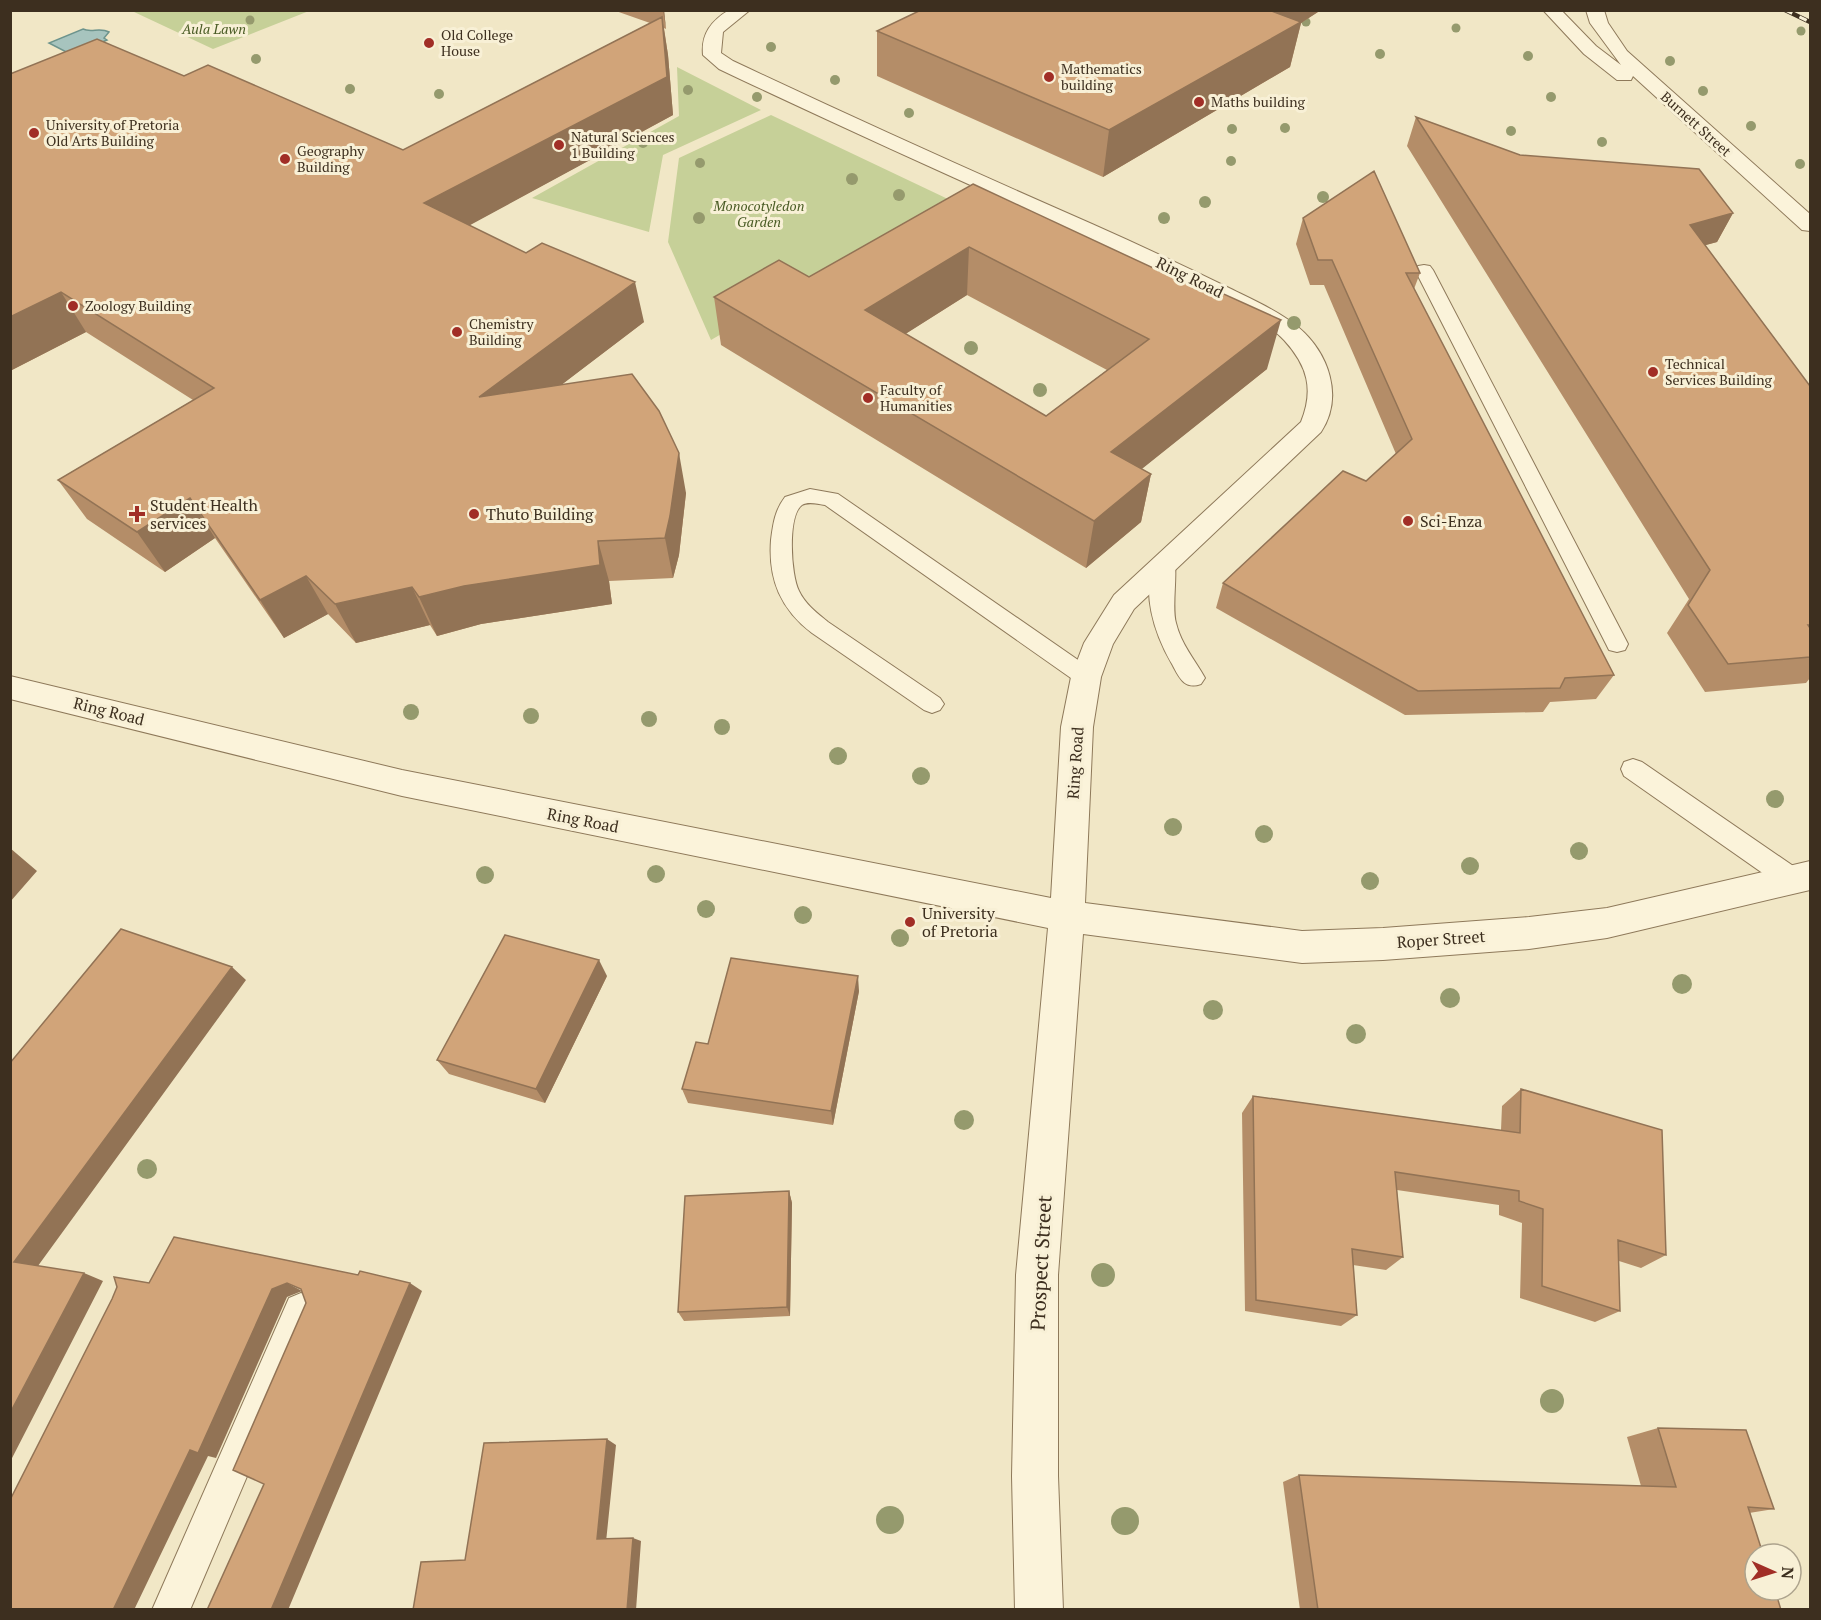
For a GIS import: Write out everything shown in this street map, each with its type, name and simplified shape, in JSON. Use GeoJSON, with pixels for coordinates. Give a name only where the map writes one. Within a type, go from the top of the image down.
{"type":"FeatureCollection","features":[{"type":"Feature","properties":{"kind":"street","name":"Ring Road"},"geometry":{"type":"LineString","coordinates":[[10,687],[402,783],[1067,917],[1077,727],[1086,677],[1099,643],[1124,602],[1312,426],[1321,403],[1322,386],[1309,355],[1291,333],[1263,314],[1187,274],[887,141],[726,65],[712,55],[710,41],[721,22],[742,10]]}},
{"type":"Feature","properties":{"kind":"street"},"geometry":{"type":"LineString","coordinates":[[1551,10],[1590,50],[1752,174]]}},
{"type":"Feature","properties":{"kind":"street","name":"Burnett Street"},"geometry":{"type":"LineString","coordinates":[[1595,10],[1599,23],[1621,55],[1810,225]]}},
{"type":"Feature","properties":{"kind":"street","name":"Roper Street"},"geometry":{"type":"LineString","coordinates":[[1067,917],[1302,946],[1383,944],[1529,933],[1607,923],[1802,877]]}},
{"type":"Feature","properties":{"kind":"street","name":"Prospect Street"},"geometry":{"type":"LineString","coordinates":[[1039,1610],[1035,1476],[1037,1275],[1067,917]]}},
{"type":"Feature","properties":{"kind":"lane"},"geometry":{"type":"LineString","coordinates":[[1424,270],[1617,644]]}},
{"type":"Feature","properties":{"kind":"lane"},"geometry":{"type":"LineString","coordinates":[[932,704],[804,617],[788,594],[781,563],[782,534],[787,507],[799,497],[812,494],[831,499],[1086,677]]}},
{"type":"Feature","properties":{"kind":"lane"},"geometry":{"type":"LineString","coordinates":[[1165,563],[1160,595],[1161,614],[1179,657],[1193,678]]}},
{"type":"Feature","properties":{"kind":"lane"},"geometry":{"type":"LineString","coordinates":[[1633,769],[1802,877]]}},
{"type":"Feature","properties":{"kind":"lane"},"geometry":{"type":"LineString","coordinates":[[171,1610],[301,1310]]}},
{"type":"Feature","properties":{"kind":"green space","name":"Aula Lawn"},"geometry":{"type":"Polygon","coordinates":[[[132,11],[309,11],[213,49],[132,11]]]}},
{"type":"Feature","properties":{"kind":"green space"},"geometry":{"type":"Polygon","coordinates":[[[677,67],[761,110],[663,155],[649,232],[532,198],[679,116],[677,67]]]}},
{"type":"Feature","properties":{"kind":"green space","name":"Monocotyledon Garden"},"geometry":{"type":"Polygon","coordinates":[[[771,115],[950,200],[711,340],[668,242],[679,158],[771,115]]]}},
{"type":"Feature","properties":{"kind":"water"},"geometry":{"type":"Polygon","coordinates":[[[83,29],[109,32],[104,38],[107,40],[72,55],[49,43],[83,29]]]}},
{"type":"Feature","properties":{"kind":"building"},"geometry":{"type":"Polygon","coordinates":[[[921,10],[1269,10],[1301,22],[1109,130],[877,31],[921,10]]]}},
{"type":"Feature","properties":{"kind":"building"},"geometry":{"type":"Polygon","coordinates":[[[662,17],[667,77],[424,203],[526,253],[542,243],[635,282],[479,397],[632,374],[659,411],[679,453],[665,538],[598,541],[600,565],[464,586],[419,597],[412,587],[335,604],[306,576],[260,600],[190,498],[137,532],[58,480],[214,388],[61,292],[10,317],[10,74],[97,39],[184,76],[208,65],[403,150],[662,17]]]}},
{"type":"Feature","properties":{"kind":"building","name":"Technical Services Building"},"geometry":{"type":"Polygon","coordinates":[[[1416,117],[1520,155],[1699,169],[1733,213],[1690,225],[1810,386],[1810,625],[1808,625],[1810,628],[1810,657],[1728,664],[1688,605],[1710,570],[1416,117]]]}},
{"type":"Feature","properties":{"kind":"building","name":"Sci-Enza"},"geometry":{"type":"Polygon","coordinates":[[[1374,171],[1420,273],[1406,273],[1614,675],[1565,678],[1560,688],[1418,691],[1223,583],[1343,471],[1366,481],[1412,439],[1332,260],[1318,260],[1303,218],[1374,171]]]}},
{"type":"Feature","properties":{"kind":"building"},"geometry":{"type":"Polygon","coordinates":[[[973,184],[1209,294],[1215,290],[1281,320],[1111,452],[1151,474],[1094,521],[714,297],[779,260],[809,277],[973,184]],[[969,247],[865,310],[1046,416],[1149,339],[969,247]]]}},
{"type":"Feature","properties":{"kind":"building"},"geometry":{"type":"Polygon","coordinates":[[[121,929],[232,967],[14,1262],[84,1273],[10,1413],[10,1063],[121,929]]]}},
{"type":"Feature","properties":{"kind":"building"},"geometry":{"type":"Polygon","coordinates":[[[505,935],[599,960],[536,1089],[437,1060],[505,935]]]}},
{"type":"Feature","properties":{"kind":"building"},"geometry":{"type":"Polygon","coordinates":[[[731,958],[858,976],[831,1111],[682,1089],[696,1042],[708,1044],[731,958]]]}},
{"type":"Feature","properties":{"kind":"building"},"geometry":{"type":"Polygon","coordinates":[[[1521,1089],[1662,1130],[1666,1255],[1618,1240],[1620,1311],[1542,1286],[1543,1209],[1519,1201],[1519,1191],[1395,1172],[1403,1257],[1352,1249],[1357,1315],[1256,1300],[1253,1096],[1520,1133],[1521,1089]]]}},
{"type":"Feature","properties":{"kind":"building"},"geometry":{"type":"Polygon","coordinates":[[[789,1191],[787,1307],[678,1312],[685,1196],[789,1191]]]}},
{"type":"Feature","properties":{"kind":"building"},"geometry":{"type":"Polygon","coordinates":[[[174,1237],[358,1275],[360,1271],[410,1283],[271,1610],[207,1610],[264,1484],[233,1470],[306,1303],[301,1289],[287,1283],[272,1289],[198,1453],[190,1450],[113,1610],[10,1610],[10,1500],[112,1299],[117,1287],[114,1277],[149,1283],[174,1237]]]}},
{"type":"Feature","properties":{"kind":"building"},"geometry":{"type":"Polygon","coordinates":[[[1658,1428],[1746,1430],[1774,1509],[1748,1507],[1759,1542],[1743,1542],[1743,1602],[1779,1602],[1781,1610],[1318,1610],[1299,1475],[1676,1487],[1658,1428]]]}},
{"type":"Feature","properties":{"kind":"building"},"geometry":{"type":"Polygon","coordinates":[[[607,1439],[597,1539],[633,1538],[627,1610],[413,1610],[421,1562],[465,1560],[484,1443],[607,1439]]]}},
{"type":"Feature","properties":{"kind":"railway"},"geometry":{"type":"LineString","coordinates":[[1785,10],[1810,22]]}},
{"type":"Feature","properties":{"kind":"place","name":"Old College House"},"geometry":{"type":"Point","coordinates":[429,43]}},
{"type":"Feature","properties":{"kind":"place","name":"Mathematics building"},"geometry":{"type":"Point","coordinates":[1049,77]}},
{"type":"Feature","properties":{"kind":"place","name":"Maths building"},"geometry":{"type":"Point","coordinates":[1199,102]}},
{"type":"Feature","properties":{"kind":"place","name":"University of Pretoria Old Arts Building"},"geometry":{"type":"Point","coordinates":[34,133]}},
{"type":"Feature","properties":{"kind":"place","name":"Natural Sciences 1 Building"},"geometry":{"type":"Point","coordinates":[559,145]}},
{"type":"Feature","properties":{"kind":"place","name":"Geography Building"},"geometry":{"type":"Point","coordinates":[285,159]}},
{"type":"Feature","properties":{"kind":"place","name":"Zoology Building"},"geometry":{"type":"Point","coordinates":[73,306]}},
{"type":"Feature","properties":{"kind":"place","name":"Chemistry Building"},"geometry":{"type":"Point","coordinates":[457,332]}},
{"type":"Feature","properties":{"kind":"place","name":"Technical Services Building"},"geometry":{"type":"Point","coordinates":[1653,372]}},
{"type":"Feature","properties":{"kind":"place","name":"Faculty of Humanities"},"geometry":{"type":"Point","coordinates":[868,398]}},
{"type":"Feature","properties":{"kind":"place","name":"Student Health services"},"geometry":{"type":"Point","coordinates":[137,514]}},
{"type":"Feature","properties":{"kind":"place","name":"Thuto Building"},"geometry":{"type":"Point","coordinates":[474,514]}},
{"type":"Feature","properties":{"kind":"place","name":"Sci-Enza"},"geometry":{"type":"Point","coordinates":[1408,521]}},
{"type":"Feature","properties":{"kind":"place","name":"University of Pretoria"},"geometry":{"type":"Point","coordinates":[910,922]}}]}
